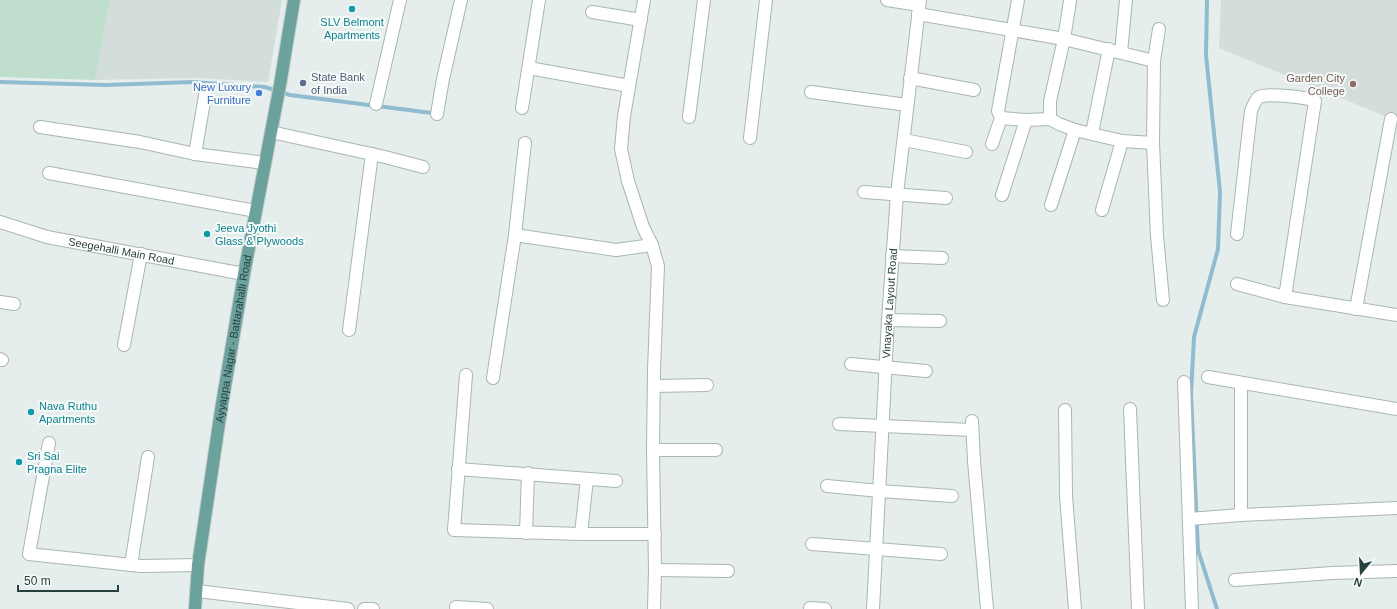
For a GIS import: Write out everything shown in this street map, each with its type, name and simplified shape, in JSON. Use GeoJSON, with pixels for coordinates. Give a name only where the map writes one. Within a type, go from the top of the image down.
{"type":"FeatureCollection","features":[{"type":"Feature","properties":{"kind":"main road","name":"Ayyappa Nagar - Battarahalli Road"},"geometry":{"type":"LineString","coordinates":[[195,609],[198,565],[221,410],[294,0]]}},
{"type":"Feature","properties":{"kind":"street"},"geometry":{"type":"LineString","coordinates":[[376,104],[400,0]]}},
{"type":"Feature","properties":{"kind":"street"},"geometry":{"type":"LineString","coordinates":[[437,114],[443,79],[461,0]]}},
{"type":"Feature","properties":{"kind":"street"},"geometry":{"type":"LineString","coordinates":[[522,108],[540,0]]}},
{"type":"Feature","properties":{"kind":"street"},"geometry":{"type":"LineString","coordinates":[[644,0],[624,116],[622,149],[628,181],[643,227],[652,244],[658,266],[653,450],[655,534],[654,609]]}},
{"type":"Feature","properties":{"kind":"street"},"geometry":{"type":"LineString","coordinates":[[689,117],[704,0]]}},
{"type":"Feature","properties":{"kind":"street"},"geometry":{"type":"LineString","coordinates":[[750,138],[766,0]]}},
{"type":"Feature","properties":{"kind":"street"},"geometry":{"type":"LineString","coordinates":[[887,0],[919,6],[1012,29],[1109,49],[1154,61]]}},
{"type":"Feature","properties":{"kind":"street"},"geometry":{"type":"LineString","coordinates":[[992,144],[1001,118],[998,111],[1018,0]]}},
{"type":"Feature","properties":{"kind":"street"},"geometry":{"type":"LineString","coordinates":[[1121,52],[1126,0]]}},
{"type":"Feature","properties":{"kind":"street"},"geometry":{"type":"LineString","coordinates":[[1050,118],[1050,101],[1064,39],[1070,2]]}},
{"type":"Feature","properties":{"kind":"street","name":"Vinayaka Layout Road"},"geometry":{"type":"LineString","coordinates":[[873,609],[892,256],[897,194],[919,6]]}},
{"type":"Feature","properties":{"kind":"street"},"geometry":{"type":"LineString","coordinates":[[592,12],[641,20]]}},
{"type":"Feature","properties":{"kind":"street"},"geometry":{"type":"LineString","coordinates":[[1159,29],[1154,61],[1153,143],[1157,236],[1163,300]]}},
{"type":"Feature","properties":{"kind":"street"},"geometry":{"type":"LineString","coordinates":[[1092,133],[1109,49]]}},
{"type":"Feature","properties":{"kind":"street"},"geometry":{"type":"LineString","coordinates":[[529,68],[629,86]]}},
{"type":"Feature","properties":{"kind":"street"},"geometry":{"type":"LineString","coordinates":[[910,78],[974,90]]}},
{"type":"Feature","properties":{"kind":"street"},"geometry":{"type":"LineString","coordinates":[[195,154],[206,90]]}},
{"type":"Feature","properties":{"kind":"street"},"geometry":{"type":"LineString","coordinates":[[811,92],[907,105]]}},
{"type":"Feature","properties":{"kind":"street"},"geometry":{"type":"LineString","coordinates":[[1237,234],[1251,111],[1256,100],[1265,95],[1306,98],[1315,101],[1285,298]]}},
{"type":"Feature","properties":{"kind":"street"},"geometry":{"type":"LineString","coordinates":[[1001,118],[1026,120],[1050,118],[1059,124],[1075,130],[1122,140],[1153,143]]}},
{"type":"Feature","properties":{"kind":"street"},"geometry":{"type":"LineString","coordinates":[[1356,309],[1391,119]]}},
{"type":"Feature","properties":{"kind":"street"},"geometry":{"type":"LineString","coordinates":[[1002,194],[1026,120]]}},
{"type":"Feature","properties":{"kind":"street"},"geometry":{"type":"LineString","coordinates":[[40,127],[140,142],[195,154],[265,163]]}},
{"type":"Feature","properties":{"kind":"street"},"geometry":{"type":"LineString","coordinates":[[1052,205],[1075,130]]}},
{"type":"Feature","properties":{"kind":"street"},"geometry":{"type":"LineString","coordinates":[[271,132],[372,154],[423,167]]}},
{"type":"Feature","properties":{"kind":"street"},"geometry":{"type":"LineString","coordinates":[[904,140],[966,152]]}},
{"type":"Feature","properties":{"kind":"street"},"geometry":{"type":"LineString","coordinates":[[1102,210],[1122,140]]}},
{"type":"Feature","properties":{"kind":"street"},"geometry":{"type":"LineString","coordinates":[[493,378],[515,235],[525,143]]}},
{"type":"Feature","properties":{"kind":"street"},"geometry":{"type":"LineString","coordinates":[[349,330],[372,154]]}},
{"type":"Feature","properties":{"kind":"street"},"geometry":{"type":"LineString","coordinates":[[49,173],[256,211]]}},
{"type":"Feature","properties":{"kind":"street"},"geometry":{"type":"LineString","coordinates":[[864,192],[946,198]]}},
{"type":"Feature","properties":{"kind":"street","name":"Seegehalli Main Road"},"geometry":{"type":"LineString","coordinates":[[0,222],[47,237],[244,274]]}},
{"type":"Feature","properties":{"kind":"street"},"geometry":{"type":"LineString","coordinates":[[515,235],[616,250],[652,244]]}},
{"type":"Feature","properties":{"kind":"street"},"geometry":{"type":"LineString","coordinates":[[124,345],[141,254]]}},
{"type":"Feature","properties":{"kind":"street"},"geometry":{"type":"LineString","coordinates":[[892,256],[942,258]]}},
{"type":"Feature","properties":{"kind":"street"},"geometry":{"type":"LineString","coordinates":[[1237,284],[1285,298],[1397,315]]}},
{"type":"Feature","properties":{"kind":"street"},"geometry":{"type":"LineString","coordinates":[[0,302],[14,304]]}},
{"type":"Feature","properties":{"kind":"street"},"geometry":{"type":"LineString","coordinates":[[888,320],[940,321]]}},
{"type":"Feature","properties":{"kind":"street"},"geometry":{"type":"LineString","coordinates":[[851,364],[926,371]]}},
{"type":"Feature","properties":{"kind":"street"},"geometry":{"type":"LineString","coordinates":[[466,375],[454,530],[581,534],[655,534]]}},
{"type":"Feature","properties":{"kind":"street"},"geometry":{"type":"LineString","coordinates":[[1208,377],[1397,408]]}},
{"type":"Feature","properties":{"kind":"street"},"geometry":{"type":"LineString","coordinates":[[1184,382],[1192,609]]}},
{"type":"Feature","properties":{"kind":"street"},"geometry":{"type":"LineString","coordinates":[[1240,515],[1241,382]]}},
{"type":"Feature","properties":{"kind":"street"},"geometry":{"type":"LineString","coordinates":[[654,386],[707,385]]}},
{"type":"Feature","properties":{"kind":"street"},"geometry":{"type":"LineString","coordinates":[[1130,409],[1138,609]]}},
{"type":"Feature","properties":{"kind":"street"},"geometry":{"type":"LineString","coordinates":[[1065,410],[1066,496],[1075,609]]}},
{"type":"Feature","properties":{"kind":"street"},"geometry":{"type":"LineString","coordinates":[[839,424],[883,427],[972,426],[986,609]]}},
{"type":"Feature","properties":{"kind":"street"},"geometry":{"type":"LineString","coordinates":[[50,443],[29,554],[131,565],[198,565]]}},
{"type":"Feature","properties":{"kind":"street"},"geometry":{"type":"LineString","coordinates":[[653,450],[716,450]]}},
{"type":"Feature","properties":{"kind":"street"},"geometry":{"type":"LineString","coordinates":[[131,565],[148,457]]}},
{"type":"Feature","properties":{"kind":"street"},"geometry":{"type":"LineString","coordinates":[[458,469],[528,473],[616,481]]}},
{"type":"Feature","properties":{"kind":"street"},"geometry":{"type":"LineString","coordinates":[[526,532],[528,473]]}},
{"type":"Feature","properties":{"kind":"street"},"geometry":{"type":"LineString","coordinates":[[581,534],[587,479]]}},
{"type":"Feature","properties":{"kind":"street"},"geometry":{"type":"LineString","coordinates":[[827,486],[952,496]]}},
{"type":"Feature","properties":{"kind":"street"},"geometry":{"type":"LineString","coordinates":[[1189,519],[1240,515],[1397,508]]}},
{"type":"Feature","properties":{"kind":"street"},"geometry":{"type":"LineString","coordinates":[[812,544],[940,554]]}},
{"type":"Feature","properties":{"kind":"street"},"geometry":{"type":"LineString","coordinates":[[655,570],[728,571]]}},
{"type":"Feature","properties":{"kind":"street"},"geometry":{"type":"LineString","coordinates":[[1235,580],[1332,573],[1397,571]]}},
{"type":"Feature","properties":{"kind":"street"},"geometry":{"type":"LineString","coordinates":[[196,591],[348,609]]}},
{"type":"Feature","properties":{"kind":"street"},"geometry":{"type":"LineString","coordinates":[[456,607],[487,609]]}},
{"type":"Feature","properties":{"kind":"street"},"geometry":{"type":"LineString","coordinates":[[810,608],[825,609]]}},
{"type":"Feature","properties":{"kind":"street"},"geometry":{"type":"LineString","coordinates":[[364,609],[373,609]]}},
{"type":"Feature","properties":{"kind":"shaded area"},"geometry":{"type":"Polygon","coordinates":[[[110,0],[282,0],[268,82],[196,78],[95,80],[110,0]]]}},
{"type":"Feature","properties":{"kind":"shaded area","name":"Garden City College"},"geometry":{"type":"Polygon","coordinates":[[[1221,0],[1397,0],[1397,121],[1219,48],[1221,0]]]}},
{"type":"Feature","properties":{"kind":"green space"},"geometry":{"type":"Polygon","coordinates":[[[0,0],[110,0],[95,80],[0,77],[0,0]]]}},
{"type":"Feature","properties":{"kind":"waterway"},"geometry":{"type":"LineString","coordinates":[[1207,0],[1206,55],[1220,192],[1218,249],[1194,337],[1191,394],[1198,550],[1217,609]]}},
{"type":"Feature","properties":{"kind":"waterway"},"geometry":{"type":"LineString","coordinates":[[0,82],[106,85],[192,82],[265,87],[290,95],[432,113]]}},
{"type":"Feature","properties":{"kind":"place","name":"SLV Belmont Apartments"},"geometry":{"type":"Point","coordinates":[352,9]}},
{"type":"Feature","properties":{"kind":"place","name":"State Bank of India"},"geometry":{"type":"Point","coordinates":[303,83]}},
{"type":"Feature","properties":{"kind":"place","name":"Garden City College"},"geometry":{"type":"Point","coordinates":[1353,84]}},
{"type":"Feature","properties":{"kind":"place","name":"New Luxury Furniture"},"geometry":{"type":"Point","coordinates":[259,93]}},
{"type":"Feature","properties":{"kind":"place","name":"Jeeva Jyothi Glass & Plywoods"},"geometry":{"type":"Point","coordinates":[207,234]}},
{"type":"Feature","properties":{"kind":"place","name":"Nava Ruthu Apartments"},"geometry":{"type":"Point","coordinates":[31,412]}},
{"type":"Feature","properties":{"kind":"place","name":"Sri Sai Pragna Elite"},"geometry":{"type":"Point","coordinates":[19,462]}}]}
